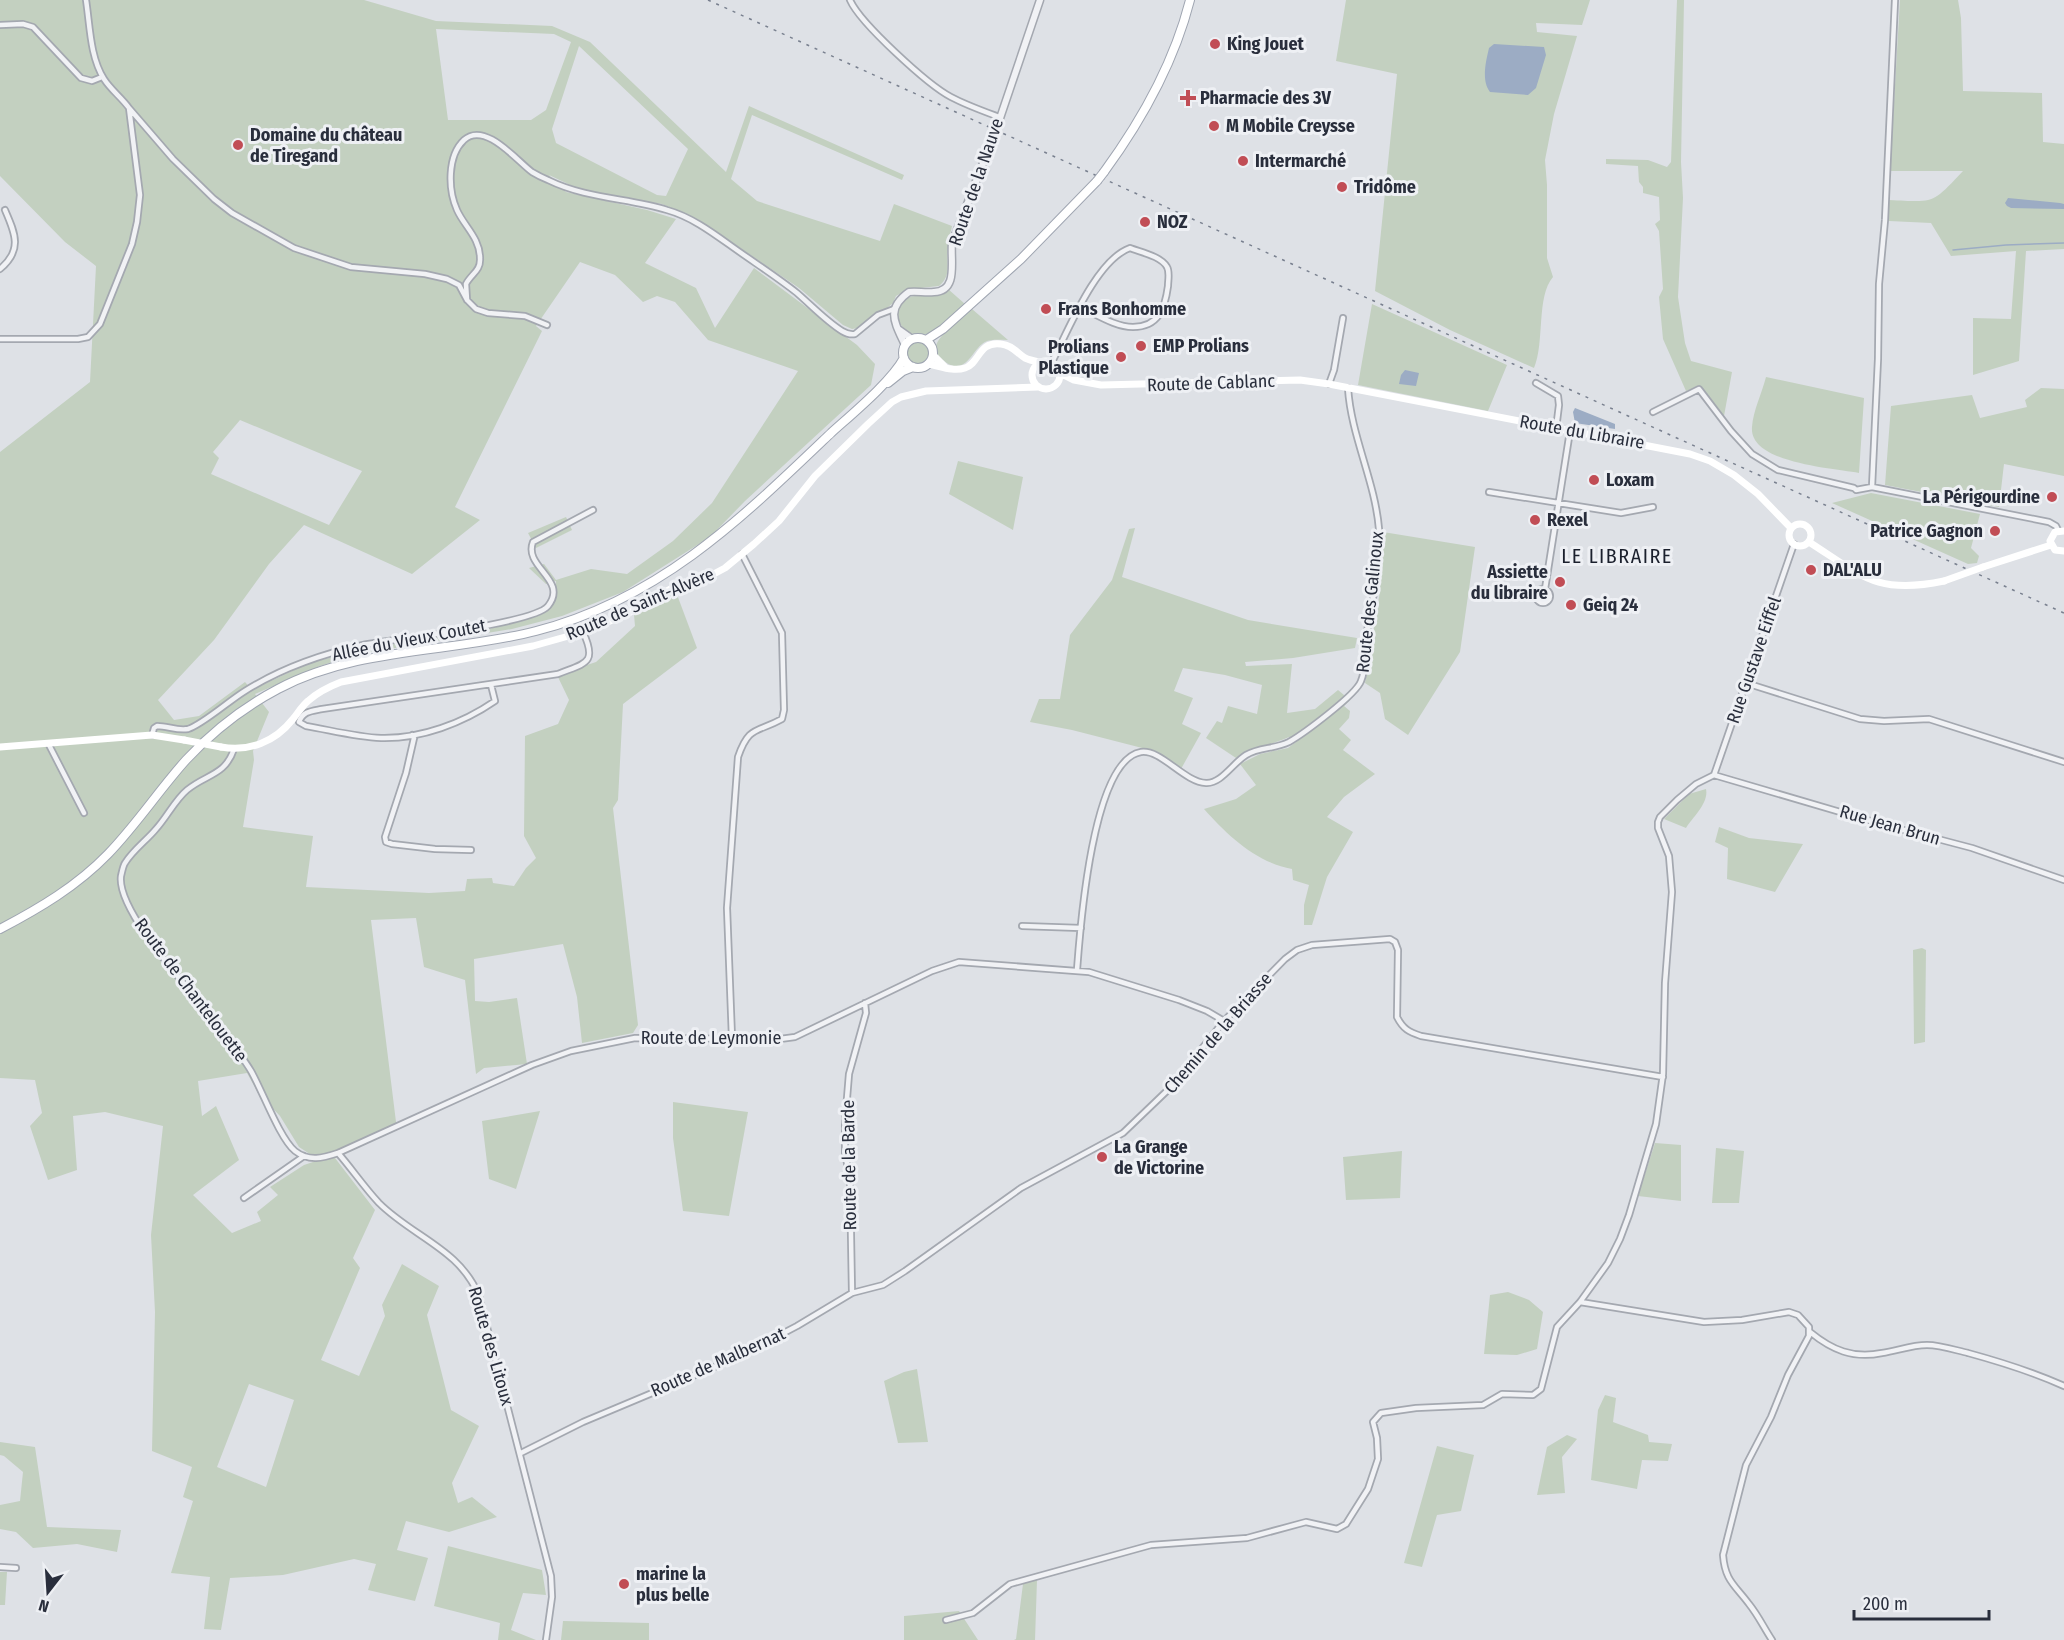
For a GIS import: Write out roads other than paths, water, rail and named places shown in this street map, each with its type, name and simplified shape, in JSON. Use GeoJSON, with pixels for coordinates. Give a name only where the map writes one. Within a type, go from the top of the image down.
{"type":"FeatureCollection","features":[{"type":"Feature","properties":{"kind":"main road"},"geometry":{"type":"LineString","coordinates":[[928,343],[1021,260],[1104,172],[1125,143],[1155,92],[1178,39],[1190,0]]}},
{"type":"Feature","properties":{"kind":"main road"},"geometry":{"type":"LineString","coordinates":[[0,929],[46,904],[86,875],[121,839],[187,759],[244,709],[279,688],[356,661],[495,640],[537,631],[618,601],[666,574],[706,546],[758,501],[868,398],[899,366],[904,358],[905,345],[912,339],[928,343]]}},
{"type":"Feature","properties":{"kind":"main road"},"geometry":{"type":"LineString","coordinates":[[928,343],[933,355],[945,368]]}},
{"type":"Feature","properties":{"kind":"main road"},"geometry":{"type":"LineString","coordinates":[[928,364],[952,370],[963,369],[970,365],[982,348],[999,343],[1039,363]]}},
{"type":"Feature","properties":{"kind":"main road"},"geometry":{"type":"LineString","coordinates":[[904,358],[913,367],[921,368],[928,364],[933,355]]}},
{"type":"Feature","properties":{"kind":"main road"},"geometry":{"type":"LineString","coordinates":[[1024,357],[1038,387],[1050,389],[1057,384],[1074,380]]}},
{"type":"Feature","properties":{"kind":"main road"},"geometry":{"type":"LineString","coordinates":[[1016,389],[1043,361],[1056,365],[1060,374],[1057,384]]}},
{"type":"Feature","properties":{"kind":"main road"},"geometry":{"type":"LineString","coordinates":[[868,398],[903,371],[913,367]]}},
{"type":"Feature","properties":{"kind":"main road"},"geometry":{"type":"LineString","coordinates":[[1060,374],[1074,380]]}},
{"type":"Feature","properties":{"kind":"main road","name":"Route de Cablanc"},"geometry":{"type":"LineString","coordinates":[[1074,380],[1101,385],[1300,380],[1348,388]]}},
{"type":"Feature","properties":{"kind":"main road","name":"Route de Saint-Alvère"},"geometry":{"type":"LineString","coordinates":[[0,747],[49,745],[152,735],[234,749],[256,746],[271,739],[315,695],[340,682],[533,646],[583,632],[627,614],[672,588],[710,576],[725,568],[779,521],[815,476],[892,402],[901,397],[926,392],[1038,387]]}},
{"type":"Feature","properties":{"kind":"main road","name":"Route du Libraire"},"geometry":{"type":"LineString","coordinates":[[1348,388],[1556,429],[1673,449],[1710,461],[1744,482],[1791,528]]}},
{"type":"Feature","properties":{"kind":"main road"},"geometry":{"type":"LineString","coordinates":[[1797,524],[1807,526],[1811,535],[1809,542],[1803,545],[1794,544],[1790,538],[1791,528],[1797,524]]}},
{"type":"Feature","properties":{"kind":"main road"},"geometry":{"type":"LineString","coordinates":[[2061,530],[2052,534],[2051,545],[2055,550],[2064,552]]}},
{"type":"Feature","properties":{"kind":"main road"},"geometry":{"type":"LineString","coordinates":[[1809,542],[1854,573],[1867,579],[1900,586],[1918,586],[1944,581],[2051,545]]}},
{"type":"Feature","properties":{"kind":"street"},"geometry":{"type":"LineString","coordinates":[[86,0],[94,57],[102,77],[173,159],[206,192],[232,213],[294,248],[351,267],[425,274],[447,279],[459,285],[467,300],[476,309],[488,313],[525,316],[547,325]]}},
{"type":"Feature","properties":{"kind":"street"},"geometry":{"type":"LineString","coordinates":[[850,0],[862,20],[923,77],[950,97],[999,117]]}},
{"type":"Feature","properties":{"kind":"street","name":"Route de la Nauve"},"geometry":{"type":"LineString","coordinates":[[894,309],[897,302],[909,292],[936,292],[944,289],[951,280],[952,243],[996,130],[1040,0]]}},
{"type":"Feature","properties":{"kind":"street"},"geometry":{"type":"LineString","coordinates":[[1872,488],[1879,284],[1885,220],[1895,0]]}},
{"type":"Feature","properties":{"kind":"street"},"geometry":{"type":"LineString","coordinates":[[0,25],[23,24],[33,27],[81,78],[92,81],[102,77]]}},
{"type":"Feature","properties":{"kind":"street"},"geometry":{"type":"LineString","coordinates":[[0,339],[78,339],[88,337],[100,324],[132,244],[138,213],[140,195],[129,108]]}},
{"type":"Feature","properties":{"kind":"street"},"geometry":{"type":"LineString","coordinates":[[467,300],[466,284],[478,271],[481,259],[470,228],[457,211],[452,196],[450,176],[453,161],[464,140],[473,136],[485,136],[499,143],[533,172],[549,181],[584,194],[654,206],[684,216],[701,225],[795,292],[843,332],[855,334],[878,315],[894,309],[898,329],[905,345]]}},
{"type":"Feature","properties":{"kind":"street"},"geometry":{"type":"LineString","coordinates":[[0,269],[11,258],[15,249],[15,237],[5,210]]}},
{"type":"Feature","properties":{"kind":"street"},"geometry":{"type":"LineString","coordinates":[[1052,362],[1080,307],[1094,280],[1122,251],[1130,248],[1161,261],[1168,267],[1166,304],[1155,320],[1143,326],[1122,326],[1080,307]]}},
{"type":"Feature","properties":{"kind":"street"},"geometry":{"type":"LineString","coordinates":[[1329,384],[1334,370],[1343,318]]}},
{"type":"Feature","properties":{"kind":"street"},"geometry":{"type":"LineString","coordinates":[[898,329],[912,339]]}},
{"type":"Feature","properties":{"kind":"street"},"geometry":{"type":"LineString","coordinates":[[1536,383],[1558,396],[1556,429]]}},
{"type":"Feature","properties":{"kind":"street","name":"Route des Galinoux"},"geometry":{"type":"LineString","coordinates":[[1077,970],[1088,865],[1104,799],[1124,762],[1142,752],[1151,753],[1195,781],[1207,783],[1215,781],[1246,755],[1289,742],[1347,698],[1362,680],[1365,643],[1375,585],[1378,528],[1371,486],[1349,409],[1348,388]]}},
{"type":"Feature","properties":{"kind":"street"},"geometry":{"type":"LineString","coordinates":[[1653,412],[1699,389],[1752,454],[1778,470],[1826,480],[1856,490],[1872,488],[2049,522],[2061,530]]}},
{"type":"Feature","properties":{"kind":"street"},"geometry":{"type":"LineString","coordinates":[[1545,589],[1570,431]]}},
{"type":"Feature","properties":{"kind":"street"},"geometry":{"type":"LineString","coordinates":[[1489,492],[1621,513],[1653,507]]}},
{"type":"Feature","properties":{"kind":"street","name":"Allée du Vieux Coutet"},"geometry":{"type":"LineString","coordinates":[[152,735],[157,726],[180,730],[195,726],[225,703],[267,678],[317,657],[362,645],[504,622],[542,611],[549,604],[554,591],[552,582],[538,567],[534,558],[531,550],[533,542],[593,510]]}},
{"type":"Feature","properties":{"kind":"street","name":"Rue Gustave Eiffel"},"geometry":{"type":"LineString","coordinates":[[1714,775],[1794,544]]}},
{"type":"Feature","properties":{"kind":"street"},"geometry":{"type":"LineString","coordinates":[[732,1038],[727,908],[738,757],[743,742],[755,729],[782,719],[784,710],[782,633],[742,554]]}},
{"type":"Feature","properties":{"kind":"street"},"geometry":{"type":"LineString","coordinates":[[491,685],[495,701],[481,711],[450,725],[412,735],[381,738],[306,726],[299,722],[307,712],[558,674],[587,663],[590,657],[589,646],[583,632]]}},
{"type":"Feature","properties":{"kind":"street"},"geometry":{"type":"LineString","coordinates":[[1746,683],[1860,719],[1884,721],[1929,719],[2064,762]]}},
{"type":"Feature","properties":{"kind":"street"},"geometry":{"type":"LineString","coordinates":[[412,735],[414,738],[406,773],[385,837],[386,842],[435,849],[471,850]]}},
{"type":"Feature","properties":{"kind":"street"},"geometry":{"type":"LineString","coordinates":[[49,745],[84,813]]}},
{"type":"Feature","properties":{"kind":"street","name":"Route de Chantelouette"},"geometry":{"type":"LineString","coordinates":[[234,749],[226,765],[217,773],[186,791],[125,863],[122,873],[123,892],[148,938],[219,1026],[251,1071],[293,1150],[304,1156]]}},
{"type":"Feature","properties":{"kind":"street"},"geometry":{"type":"LineString","coordinates":[[946,1620],[973,1613],[1010,1584],[1151,1545],[1247,1538],[1306,1522],[1337,1529],[1346,1524],[1368,1488],[1377,1459],[1377,1438],[1373,1422],[1381,1413],[1416,1408],[1483,1406],[1502,1394],[1533,1395],[1541,1389],[1557,1327],[1580,1302],[1608,1263],[1629,1215],[1656,1124],[1663,1077],[1665,983],[1672,873],[1658,822],[1677,800],[1696,784],[1714,775]]}},
{"type":"Feature","properties":{"kind":"street","name":"Rue Jean Brun"},"geometry":{"type":"LineString","coordinates":[[1714,775],[1972,848],[2064,880]]}},
{"type":"Feature","properties":{"kind":"street"},"geometry":{"type":"LineString","coordinates":[[1022,926],[1080,928]]}},
{"type":"Feature","properties":{"kind":"street","name":"Chemin de la Briasse"},"geometry":{"type":"LineString","coordinates":[[912,1266],[1021,1188],[1123,1133],[1172,1087],[1224,1021],[1285,959],[1297,950],[1312,945],[1390,939],[1395,942],[1398,950],[1397,1017],[1402,1027],[1409,1032],[1421,1036],[1663,1077]]}},
{"type":"Feature","properties":{"kind":"street","name":"Route de Leymonie"},"geometry":{"type":"LineString","coordinates":[[338,1153],[532,1065],[571,1050],[635,1038],[795,1037],[932,971],[959,962],[1077,970],[1179,1000],[1207,1011],[1224,1021]]}},
{"type":"Feature","properties":{"kind":"street","name":"Route de la Barde"},"geometry":{"type":"LineString","coordinates":[[852,1293],[850,1179],[845,1153],[845,1122],[849,1074],[866,1013],[865,1004]]}},
{"type":"Feature","properties":{"kind":"street"},"geometry":{"type":"LineString","coordinates":[[244,1198],[304,1156],[323,1158],[338,1153]]}},
{"type":"Feature","properties":{"kind":"street","name":"Route des Litoux"},"geometry":{"type":"LineString","coordinates":[[338,1153],[380,1204],[460,1264],[472,1280],[479,1296],[551,1576],[552,1597],[546,1640]]}},
{"type":"Feature","properties":{"kind":"street","name":"Route de Malbernat"},"geometry":{"type":"LineString","coordinates":[[521,1453],[583,1422],[738,1357],[797,1326],[852,1293],[883,1285],[912,1266]]}},
{"type":"Feature","properties":{"kind":"street"},"geometry":{"type":"LineString","coordinates":[[1580,1302],[1704,1322],[1742,1320],[1789,1312],[1805,1320],[1810,1332],[1825,1344],[1843,1353],[1861,1355],[1928,1345],[2020,1368],[2064,1386]]}},
{"type":"Feature","properties":{"kind":"street"},"geometry":{"type":"LineString","coordinates":[[1772,1640],[1749,1603],[1728,1578],[1724,1569],[1723,1555],[1746,1465],[1810,1332]]}},
{"type":"Feature","properties":{"kind":"street"},"geometry":{"type":"LineString","coordinates":[[0,1567],[16,1568]]}},
{"type":"Feature","properties":{"kind":"water"},"geometry":{"type":"Polygon","coordinates":[[[1494,44],[1544,47],[1546,55],[1536,88],[1528,95],[1490,92],[1485,71],[1489,48],[1494,44]]]}},
{"type":"Feature","properties":{"kind":"water"},"geometry":{"type":"Polygon","coordinates":[[[2008,198],[2060,203],[2064,204],[2064,209],[2011,208],[2005,203],[2008,198]]]}},
{"type":"Feature","properties":{"kind":"water"},"geometry":{"type":"Polygon","coordinates":[[[1405,370],[1419,373],[1416,386],[1399,384],[1405,370]]]}},
{"type":"Feature","properties":{"kind":"water"},"geometry":{"type":"Polygon","coordinates":[[[1575,408],[1615,424],[1615,429],[1575,423],[1573,412],[1575,408]]]}},
{"type":"Feature","properties":{"kind":"waterway"},"geometry":{"type":"LineString","coordinates":[[1953,250],[2064,243]]}},
{"type":"Feature","properties":{"kind":"railway"},"geometry":{"type":"LineString","coordinates":[[708,0],[2064,613]]}},
{"type":"Feature","properties":{"kind":"place","name":"King Jouet"},"geometry":{"type":"Point","coordinates":[1215,44]}},
{"type":"Feature","properties":{"kind":"place","name":"Pharmacie des 3V"},"geometry":{"type":"Point","coordinates":[1188,98]}},
{"type":"Feature","properties":{"kind":"place","name":"M Mobile Creysse"},"geometry":{"type":"Point","coordinates":[1214,126]}},
{"type":"Feature","properties":{"kind":"place","name":"Domaine du château de Tiregand"},"geometry":{"type":"Point","coordinates":[238,145]}},
{"type":"Feature","properties":{"kind":"place","name":"Intermarché"},"geometry":{"type":"Point","coordinates":[1243,161]}},
{"type":"Feature","properties":{"kind":"place","name":"Tridôme"},"geometry":{"type":"Point","coordinates":[1342,187]}},
{"type":"Feature","properties":{"kind":"place","name":"NOZ"},"geometry":{"type":"Point","coordinates":[1145,222]}},
{"type":"Feature","properties":{"kind":"place","name":"Frans Bonhomme"},"geometry":{"type":"Point","coordinates":[1046,309]}},
{"type":"Feature","properties":{"kind":"place","name":"EMP Prolians"},"geometry":{"type":"Point","coordinates":[1141,346]}},
{"type":"Feature","properties":{"kind":"place","name":"Prolians Plastique"},"geometry":{"type":"Point","coordinates":[1121,357]}},
{"type":"Feature","properties":{"kind":"place","name":"Loxam"},"geometry":{"type":"Point","coordinates":[1594,480]}},
{"type":"Feature","properties":{"kind":"place","name":"La Périgourdine"},"geometry":{"type":"Point","coordinates":[2052,497]}},
{"type":"Feature","properties":{"kind":"place","name":"Rexel"},"geometry":{"type":"Point","coordinates":[1535,520]}},
{"type":"Feature","properties":{"kind":"place","name":"Patrice Gagnon"},"geometry":{"type":"Point","coordinates":[1995,531]}},
{"type":"Feature","properties":{"kind":"place","name":"DAL'ALU"},"geometry":{"type":"Point","coordinates":[1811,570]}},
{"type":"Feature","properties":{"kind":"place","name":"Assiette du libraire"},"geometry":{"type":"Point","coordinates":[1560,582]}},
{"type":"Feature","properties":{"kind":"place","name":"Geiq 24"},"geometry":{"type":"Point","coordinates":[1571,605]}},
{"type":"Feature","properties":{"kind":"place","name":"La Grange de Victorine"},"geometry":{"type":"Point","coordinates":[1102,1157]}},
{"type":"Feature","properties":{"kind":"place","name":"marine la plus belle"},"geometry":{"type":"Point","coordinates":[624,1584]}},
{"type":"Feature","properties":{"kind":"district","name":"LE LIBRAIRE"},"geometry":{"type":"Point","coordinates":[1617,556]}}]}
